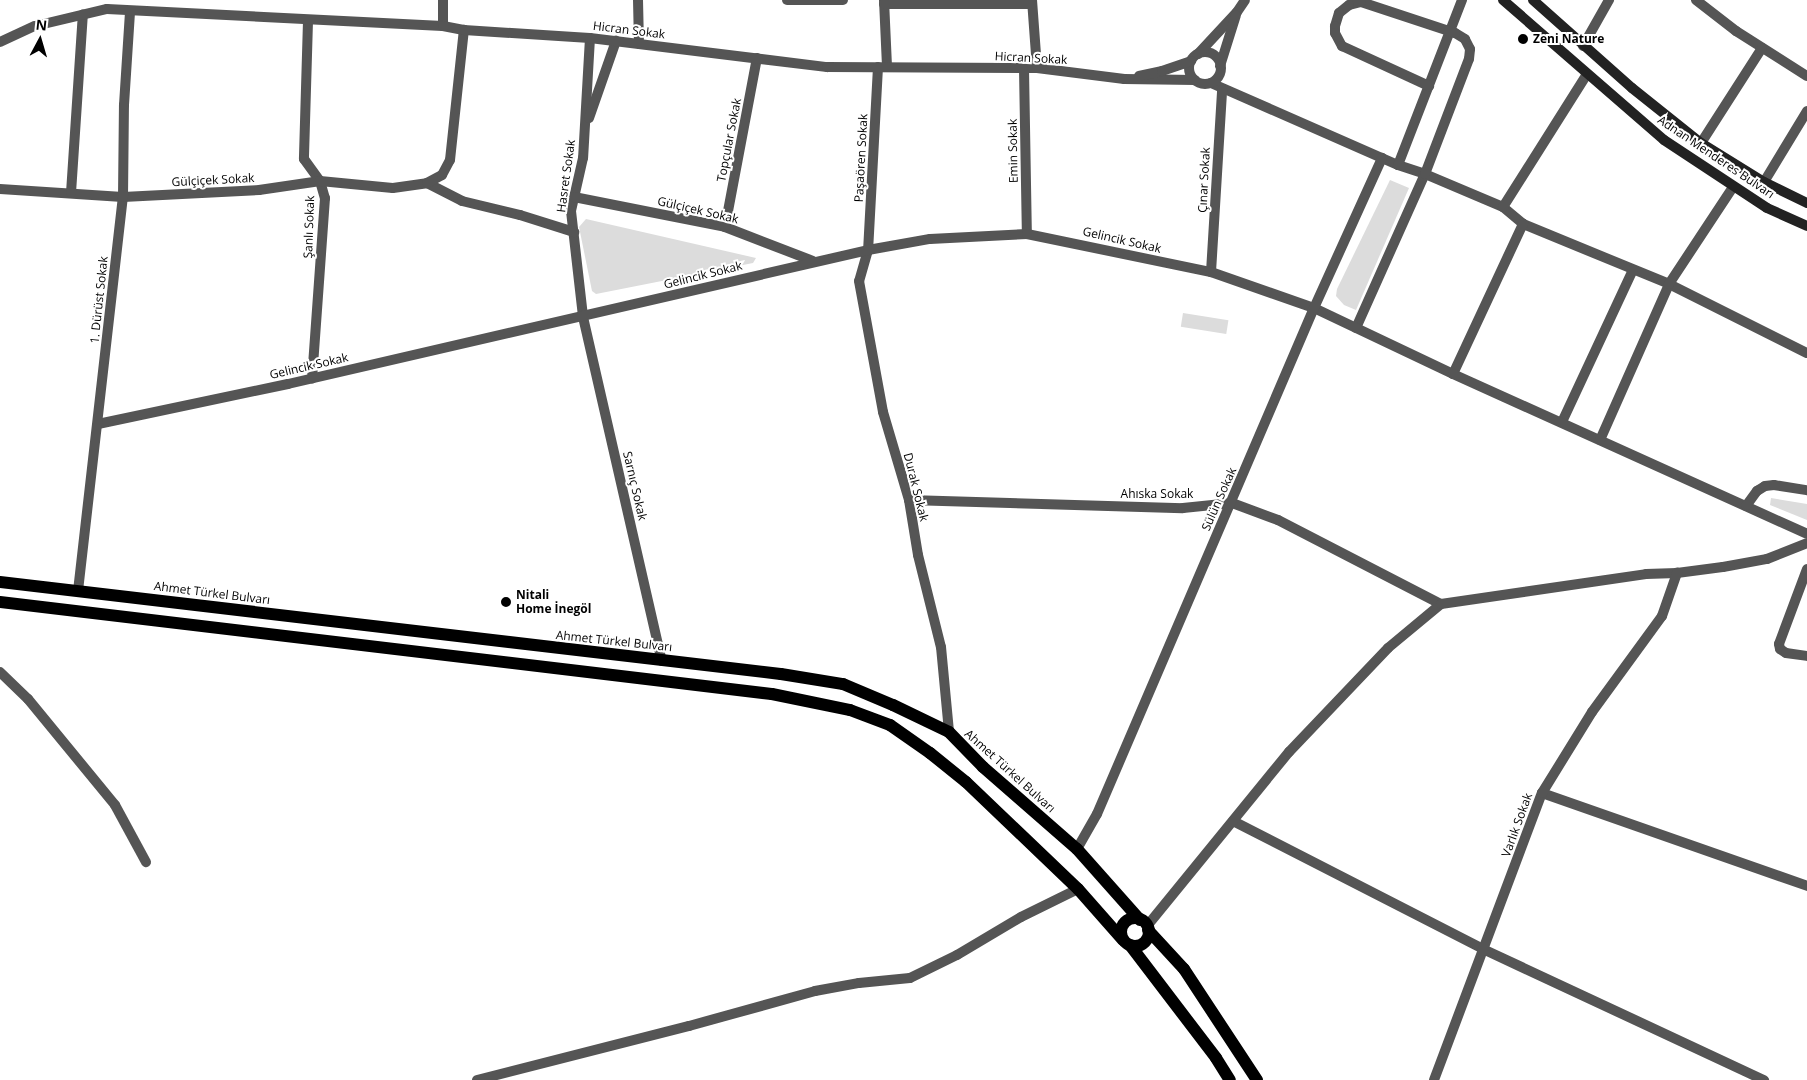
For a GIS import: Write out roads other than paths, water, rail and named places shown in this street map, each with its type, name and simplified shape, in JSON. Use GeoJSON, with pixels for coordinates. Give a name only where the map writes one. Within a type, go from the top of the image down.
{"type":"FeatureCollection","features":[{"type":"Feature","properties":{"kind":"main road","name":"Adnan Menderes Bulvarı"},"geometry":{"type":"LineString","coordinates":[[1503,0],[1664,140],[1767,208],[1807,226]]}},
{"type":"Feature","properties":{"kind":"main road","name":"Adnan Menderes Bulvarı"},"geometry":{"type":"LineString","coordinates":[[1533,0],[1632,88],[1701,142],[1764,182],[1807,203]]}},
{"type":"Feature","properties":{"kind":"main road","name":"Ahmet Türkel Bulvarı"},"geometry":{"type":"LineString","coordinates":[[0,582],[781,674],[843,684],[894,705],[949,732],[983,767],[1077,848],[1184,969],[1257,1080]]}},
{"type":"Feature","properties":{"kind":"main road"},"geometry":{"type":"LineString","coordinates":[[0,602],[772,694],[850,710],[890,725],[930,753],[966,782],[1078,889],[1127,943],[1216,1058],[1230,1080]]}},
{"type":"Feature","properties":{"kind":"main road"},"geometry":{"type":"LineString","coordinates":[[1131,919],[1145,925],[1144,943],[1127,943],[1121,932],[1124,923],[1131,919]]}},
{"type":"Feature","properties":{"kind":"street"},"geometry":{"type":"LineString","coordinates":[[443,0],[443,26]]}},
{"type":"Feature","properties":{"kind":"street"},"geometry":{"type":"LineString","coordinates":[[638,0],[639,44]]}},
{"type":"Feature","properties":{"kind":"street"},"geometry":{"type":"LineString","coordinates":[[787,0],[843,0]]}},
{"type":"Feature","properties":{"kind":"street"},"geometry":{"type":"LineString","coordinates":[[1245,0],[1237,12],[1194,57],[1189,71],[1195,80],[1200,83],[1210,83],[1222,90],[1398,165],[1425,174],[1502,207],[1523,224],[1669,284],[1807,353]]}},
{"type":"Feature","properties":{"kind":"street"},"geometry":{"type":"LineString","coordinates":[[1398,165],[1462,0]]}},
{"type":"Feature","properties":{"kind":"street"},"geometry":{"type":"LineString","coordinates":[[1583,46],[1609,0]]}},
{"type":"Feature","properties":{"kind":"street"},"geometry":{"type":"LineString","coordinates":[[1696,0],[1762,48],[1807,76]]}},
{"type":"Feature","properties":{"kind":"street"},"geometry":{"type":"LineString","coordinates":[[884,2],[1032,2],[1036,68]]}},
{"type":"Feature","properties":{"kind":"street","name":"Paşaören Sokak"},"geometry":{"type":"LineString","coordinates":[[868,250],[883,67],[884,2]]}},
{"type":"Feature","properties":{"kind":"street"},"geometry":{"type":"LineString","coordinates":[[1356,328],[1425,174],[1469,59],[1470,49],[1465,39],[1451,31],[1361,2],[1344,8],[1336,19],[1335,33],[1342,46],[1429,86]]}},
{"type":"Feature","properties":{"kind":"street","name":"Hicran Sokak"},"geometry":{"type":"LineString","coordinates":[[0,42],[35,26],[110,5],[130,11],[443,26],[464,30],[590,38],[827,67],[1036,68],[1124,79]]}},
{"type":"Feature","properties":{"kind":"street","name":"1. Dürüst Sokak"},"geometry":{"type":"LineString","coordinates":[[78,591],[123,197],[124,105],[130,11]]}},
{"type":"Feature","properties":{"kind":"street"},"geometry":{"type":"LineString","coordinates":[[1210,83],[1218,76],[1237,12]]}},
{"type":"Feature","properties":{"kind":"street"},"geometry":{"type":"LineString","coordinates":[[71,193],[83,14]]}},
{"type":"Feature","properties":{"kind":"street","name":"Şanlı Sokak"},"geometry":{"type":"LineString","coordinates":[[308,21],[304,159],[320,181],[325,198],[312,379]]}},
{"type":"Feature","properties":{"kind":"street"},"geometry":{"type":"LineString","coordinates":[[427,183],[442,175],[450,160],[464,30]]}},
{"type":"Feature","properties":{"kind":"street","name":"Hasret Sokak"},"geometry":{"type":"LineString","coordinates":[[583,317],[571,211],[583,158],[590,38]]}},
{"type":"Feature","properties":{"kind":"street"},"geometry":{"type":"LineString","coordinates":[[585,128],[616,41]]}},
{"type":"Feature","properties":{"kind":"street"},"geometry":{"type":"LineString","coordinates":[[1701,142],[1762,48]]}},
{"type":"Feature","properties":{"kind":"street"},"geometry":{"type":"LineString","coordinates":[[1124,79],[1162,71],[1194,57],[1212,54],[1220,66]]}},
{"type":"Feature","properties":{"kind":"street","name":"Topçular Sokak"},"geometry":{"type":"LineString","coordinates":[[725,227],[757,58]]}},
{"type":"Feature","properties":{"kind":"street","name":"Emin Sokak"},"geometry":{"type":"LineString","coordinates":[[1024,68],[1027,234]]}},
{"type":"Feature","properties":{"kind":"street"},"geometry":{"type":"LineString","coordinates":[[1502,207],[1588,74]]}},
{"type":"Feature","properties":{"kind":"street"},"geometry":{"type":"LineString","coordinates":[[1124,79],[1195,80]]}},
{"type":"Feature","properties":{"kind":"street","name":"Çınar Sokak"},"geometry":{"type":"LineString","coordinates":[[1212,272],[1222,90]]}},
{"type":"Feature","properties":{"kind":"street"},"geometry":{"type":"LineString","coordinates":[[1764,182],[1807,111]]}},
{"type":"Feature","properties":{"kind":"street","name":"Sülün Sokak"},"geometry":{"type":"LineString","coordinates":[[1077,848],[1097,814],[1314,308],[1382,158]]}},
{"type":"Feature","properties":{"kind":"street","name":"Gülçiçek Sokak"},"geometry":{"type":"LineString","coordinates":[[0,188],[123,197],[259,190],[320,181],[393,188],[427,183]]}},
{"type":"Feature","properties":{"kind":"street"},"geometry":{"type":"LineString","coordinates":[[427,183],[462,201],[520,215],[574,232]]}},
{"type":"Feature","properties":{"kind":"street"},"geometry":{"type":"LineString","coordinates":[[1600,440],[1669,284],[1733,187]]}},
{"type":"Feature","properties":{"kind":"street","name":"Gülçiçek Sokak"},"geometry":{"type":"LineString","coordinates":[[574,197],[725,227],[813,261]]}},
{"type":"Feature","properties":{"kind":"street"},"geometry":{"type":"LineString","coordinates":[[1453,374],[1523,224]]}},
{"type":"Feature","properties":{"kind":"street","name":"Gelincik Sokak"},"geometry":{"type":"LineString","coordinates":[[98,424],[312,379],[583,317],[813,261],[930,239],[1027,234],[1077,242],[1212,272],[1314,308],[1453,374],[1807,534]]}},
{"type":"Feature","properties":{"kind":"street","name":"Durak Sokak"},"geometry":{"type":"LineString","coordinates":[[868,250],[859,281],[883,412],[909,500],[918,555],[941,647],[949,732]]}},
{"type":"Feature","properties":{"kind":"street"},"geometry":{"type":"LineString","coordinates":[[1562,422],[1633,270]]}},
{"type":"Feature","properties":{"kind":"street","name":"Sarnıç Sokak"},"geometry":{"type":"LineString","coordinates":[[583,317],[662,661]]}},
{"type":"Feature","properties":{"kind":"street"},"geometry":{"type":"LineString","coordinates":[[1746,506],[1757,490],[1765,486],[1782,486],[1807,490]]}},
{"type":"Feature","properties":{"kind":"street","name":"Ahıska Sokak"},"geometry":{"type":"LineString","coordinates":[[909,500],[1183,508],[1232,502],[1278,520],[1441,604]]}},
{"type":"Feature","properties":{"kind":"street"},"geometry":{"type":"LineString","coordinates":[[1145,925],[1289,752],[1388,648],[1441,604],[1646,574],[1677,573],[1767,558],[1807,543]]}},
{"type":"Feature","properties":{"kind":"street"},"geometry":{"type":"LineString","coordinates":[[1807,569],[1779,644],[1780,649],[1786,653],[1807,656]]}},
{"type":"Feature","properties":{"kind":"street","name":"Varlık Sokak"},"geometry":{"type":"LineString","coordinates":[[1434,1080],[1485,950],[1542,793],[1592,712],[1662,616],[1677,573]]}},
{"type":"Feature","properties":{"kind":"street"},"geometry":{"type":"LineString","coordinates":[[0,672],[28,698],[115,805],[146,862]]}},
{"type":"Feature","properties":{"kind":"street"},"geometry":{"type":"LineString","coordinates":[[1542,793],[1807,886]]}},
{"type":"Feature","properties":{"kind":"street"},"geometry":{"type":"LineString","coordinates":[[1233,821],[1485,950],[1764,1080]]}},
{"type":"Feature","properties":{"kind":"street"},"geometry":{"type":"LineString","coordinates":[[477,1080],[689,1026],[814,991],[859,983],[910,978],[957,955],[1021,917],[1078,889]]}},
{"type":"Feature","properties":{"kind":"place","name":"Zeni Nature"},"geometry":{"type":"Point","coordinates":[1523,39]}},
{"type":"Feature","properties":{"kind":"place","name":"Nitali Home İnegöl"},"geometry":{"type":"Point","coordinates":[506,602]}}]}
